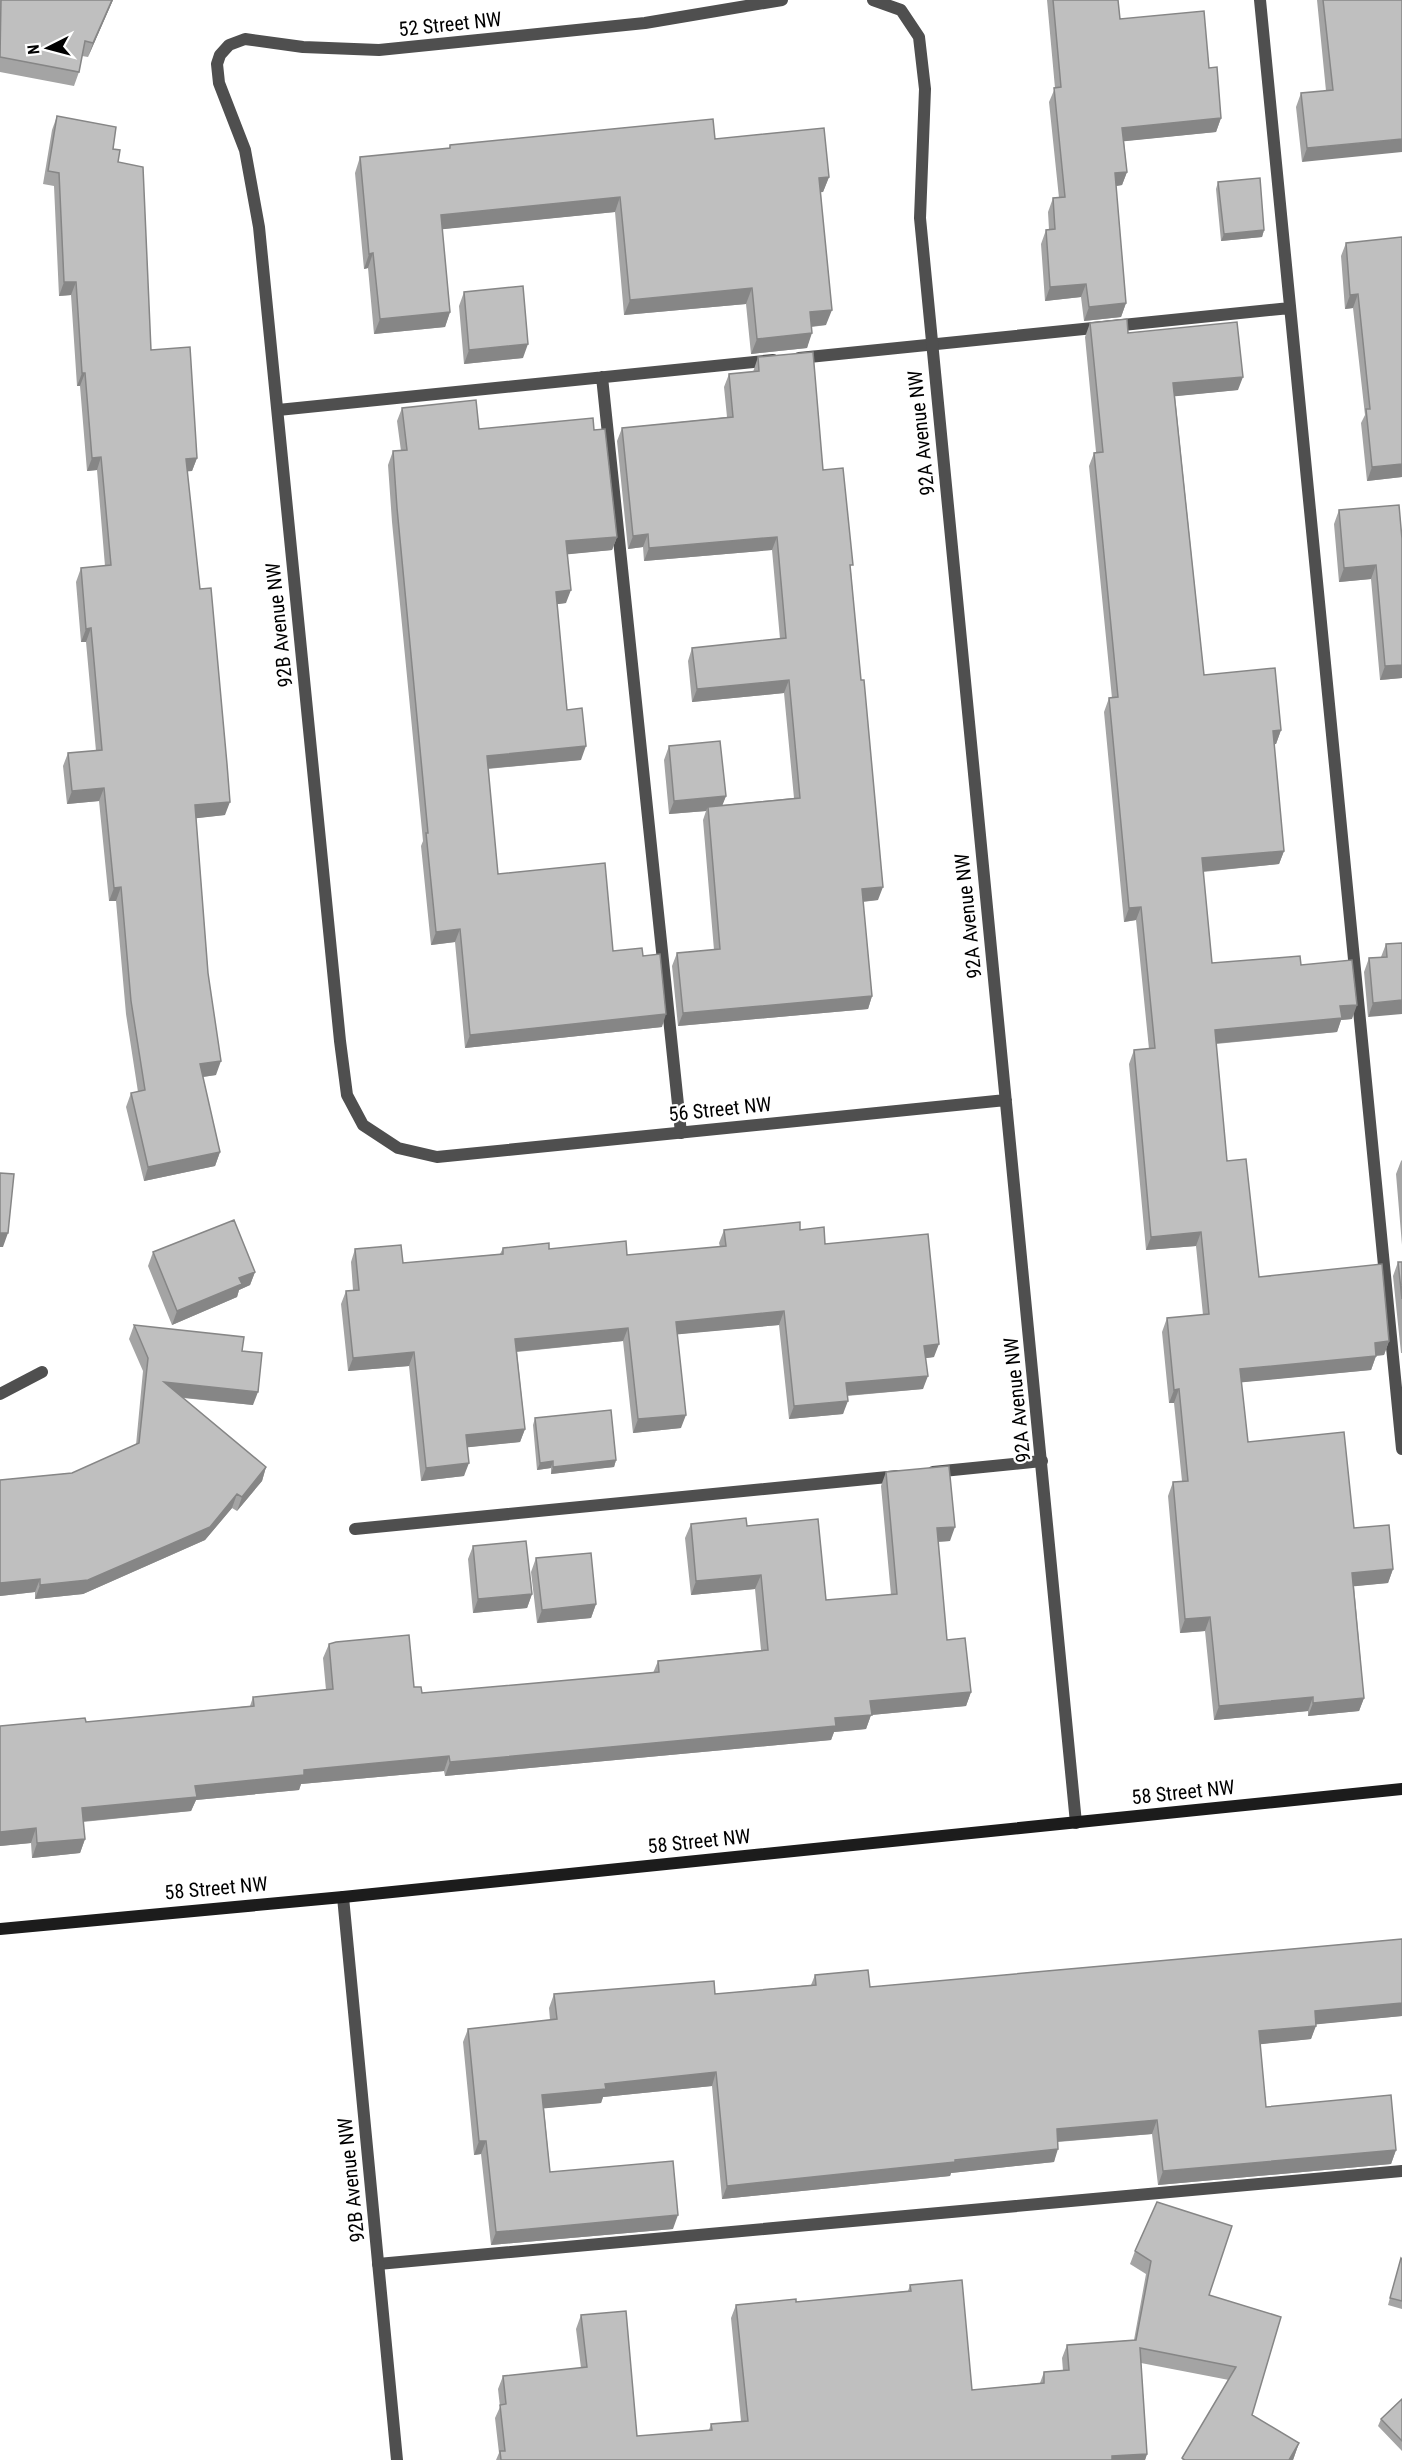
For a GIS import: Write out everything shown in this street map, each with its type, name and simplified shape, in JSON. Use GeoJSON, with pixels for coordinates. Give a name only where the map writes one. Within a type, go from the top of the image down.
{"type":"FeatureCollection","features":[{"type":"Feature","properties":{"kind":"street","name":"52 Street NW"},"geometry":{"type":"LineString","coordinates":[[229,45],[245,39],[303,47],[379,50],[645,23],[782,0]]}},
{"type":"Feature","properties":{"kind":"street","name":"92A Avenue NW"},"geometry":{"type":"LineString","coordinates":[[873,0],[901,10],[919,38],[925,89],[920,218],[1076,1823]]}},
{"type":"Feature","properties":{"kind":"street"},"geometry":{"type":"LineString","coordinates":[[1260,0],[1402,1449]]}},
{"type":"Feature","properties":{"kind":"street","name":"92B Avenue NW"},"geometry":{"type":"LineString","coordinates":[[229,45],[220,55],[217,64],[219,83],[245,150],[260,227],[340,1041],[348,1095],[363,1125],[398,1148],[437,1157]]}},
{"type":"Feature","properties":{"kind":"street"},"geometry":{"type":"LineString","coordinates":[[278,410],[1290,308]]}},
{"type":"Feature","properties":{"kind":"street"},"geometry":{"type":"LineString","coordinates":[[602,377],[681,1133]]}},
{"type":"Feature","properties":{"kind":"street","name":"56 Street NW"},"geometry":{"type":"LineString","coordinates":[[437,1157],[1006,1100]]}},
{"type":"Feature","properties":{"kind":"street"},"geometry":{"type":"LineString","coordinates":[[0,1394],[42,1372]]}},
{"type":"Feature","properties":{"kind":"street"},"geometry":{"type":"LineString","coordinates":[[356,1529],[1042,1461]]}},
{"type":"Feature","properties":{"kind":"street","name":"58 Street NW"},"geometry":{"type":"LineString","coordinates":[[0,1929],[1402,1789]]}},
{"type":"Feature","properties":{"kind":"street","name":"92B Avenue NW"},"geometry":{"type":"LineString","coordinates":[[343,1896],[397,2460]]}},
{"type":"Feature","properties":{"kind":"street"},"geometry":{"type":"LineString","coordinates":[[378,2264],[1402,2170]]}},
{"type":"Feature","properties":{"kind":"building"},"geometry":{"type":"Polygon","coordinates":[[[1,0],[112,0],[93,43],[85,41],[79,72],[0,57],[1,0]]]}},
{"type":"Feature","properties":{"kind":"building"},"geometry":{"type":"Polygon","coordinates":[[[1053,0],[1118,0],[1120,19],[1204,11],[1209,68],[1217,67],[1221,118],[1122,128],[1127,172],[1115,173],[1126,303],[1089,307],[1086,284],[1050,287],[1046,230],[1055,229],[1053,198],[1065,197],[1054,88],[1061,87],[1053,0]]]}},
{"type":"Feature","properties":{"kind":"building"},"geometry":{"type":"Polygon","coordinates":[[[1323,0],[1402,0],[1402,139],[1307,148],[1301,93],[1333,90],[1323,0]]]}},
{"type":"Feature","properties":{"kind":"building"},"geometry":{"type":"Polygon","coordinates":[[[57,116],[116,127],[113,149],[120,150],[118,162],[143,167],[151,350],[190,347],[197,458],[186,459],[200,589],[211,588],[227,764],[230,802],[195,805],[208,973],[221,1061],[200,1064],[220,1152],[148,1167],[131,1093],[145,1090],[131,1001],[121,887],[114,888],[104,788],[72,791],[68,753],[102,750],[91,628],[86,629],[81,568],[111,565],[101,457],[92,458],[85,373],[82,373],[76,282],[64,282],[59,173],[48,171],[57,116]]]}},
{"type":"Feature","properties":{"kind":"building"},"geometry":{"type":"Polygon","coordinates":[[[713,119],[715,139],[824,128],[829,177],[819,178],[832,310],[810,312],[812,333],[757,339],[752,288],[630,300],[620,197],[441,215],[450,312],[380,319],[373,253],[369,254],[360,157],[450,148],[450,145],[713,119]]]}},
{"type":"Feature","properties":{"kind":"building"},"geometry":{"type":"Polygon","coordinates":[[[1260,178],[1264,230],[1224,234],[1218,182],[1260,178]]]}},
{"type":"Feature","properties":{"kind":"building"},"geometry":{"type":"Polygon","coordinates":[[[1402,237],[1402,464],[1372,467],[1366,409],[1370,409],[1358,294],[1350,295],[1346,243],[1402,237]]]}},
{"type":"Feature","properties":{"kind":"building"},"geometry":{"type":"Polygon","coordinates":[[[523,286],[528,344],[469,350],[464,292],[523,286]]]}},
{"type":"Feature","properties":{"kind":"building"},"geometry":{"type":"Polygon","coordinates":[[[1127,319],[1128,333],[1237,322],[1243,377],[1173,383],[1204,675],[1275,668],[1281,730],[1273,731],[1284,851],[1202,858],[1212,963],[1300,956],[1301,965],[1352,960],[1357,1005],[1340,1006],[1342,1018],[1215,1030],[1227,1161],[1246,1159],[1259,1277],[1382,1264],[1389,1341],[1375,1343],[1376,1356],[1240,1369],[1248,1442],[1344,1432],[1354,1528],[1389,1525],[1393,1569],[1352,1573],[1364,1698],[1313,1703],[1313,1697],[1219,1706],[1210,1617],[1185,1619],[1173,1482],[1188,1481],[1179,1389],[1174,1390],[1167,1318],[1209,1314],[1201,1232],[1151,1237],[1134,1050],[1155,1048],[1141,907],[1129,908],[1109,698],[1118,697],[1094,453],[1103,452],[1090,323],[1127,319]]]}},
{"type":"Feature","properties":{"kind":"building"},"geometry":{"type":"Polygon","coordinates":[[[813,352],[823,470],[843,468],[853,565],[850,565],[861,680],[864,680],[883,887],[862,889],[872,996],[683,1013],[677,953],[720,949],[708,807],[800,798],[789,680],[697,689],[692,648],[786,638],[777,537],[649,548],[648,534],[633,536],[622,428],[733,417],[729,374],[759,371],[758,357],[813,352]]]}},
{"type":"Feature","properties":{"kind":"building"},"geometry":{"type":"Polygon","coordinates":[[[476,400],[479,429],[593,418],[594,430],[605,429],[617,537],[566,541],[571,590],[556,592],[567,710],[582,708],[586,746],[487,756],[498,874],[605,863],[613,951],[642,948],[643,956],[660,954],[666,1014],[470,1035],[460,929],[436,932],[393,451],[407,450],[402,408],[476,400]]]}},
{"type":"Feature","properties":{"kind":"building"},"geometry":{"type":"Polygon","coordinates":[[[1399,505],[1402,539],[1402,665],[1385,666],[1376,565],[1344,568],[1339,510],[1399,505]]]}},
{"type":"Feature","properties":{"kind":"building"},"geometry":{"type":"Polygon","coordinates":[[[720,741],[726,796],[674,801],[669,746],[720,741]]]}},
{"type":"Feature","properties":{"kind":"building"},"geometry":{"type":"Polygon","coordinates":[[[1402,943],[1402,1000],[1373,1003],[1369,958],[1387,957],[1386,944],[1402,943]]]}},
{"type":"Feature","properties":{"kind":"building"},"geometry":{"type":"Polygon","coordinates":[[[0,1173],[14,1174],[8,1233],[0,1233],[0,1173]]]}},
{"type":"Feature","properties":{"kind":"building"},"geometry":{"type":"Polygon","coordinates":[[[234,1220],[255,1272],[239,1278],[242,1284],[177,1311],[153,1252],[234,1220]]]}},
{"type":"Feature","properties":{"kind":"building"},"geometry":{"type":"Polygon","coordinates":[[[800,1222],[800,1230],[824,1227],[825,1244],[928,1234],[939,1344],[924,1346],[928,1376],[846,1383],[848,1401],[794,1406],[784,1311],[676,1322],[686,1415],[638,1419],[628,1328],[515,1339],[525,1429],[466,1435],[469,1463],[426,1468],[414,1352],[353,1358],[346,1291],[359,1290],[355,1249],[401,1245],[403,1263],[503,1254],[503,1248],[549,1243],[549,1249],[626,1241],[627,1255],[726,1246],[724,1230],[800,1222]]]}},
{"type":"Feature","properties":{"kind":"building"},"geometry":{"type":"Polygon","coordinates":[[[1398,1262],[1402,1262],[1402,1299],[1398,1262]]]}},
{"type":"Feature","properties":{"kind":"building"},"geometry":{"type":"Polygon","coordinates":[[[134,1325],[244,1337],[242,1351],[262,1353],[258,1392],[164,1382],[266,1467],[242,1497],[237,1494],[210,1527],[88,1580],[40,1585],[40,1579],[0,1583],[0,1480],[72,1473],[139,1443],[148,1358],[134,1325]]]}},
{"type":"Feature","properties":{"kind":"building"},"geometry":{"type":"Polygon","coordinates":[[[611,1410],[616,1460],[553,1467],[553,1461],[540,1463],[535,1418],[611,1410]]]}},
{"type":"Feature","properties":{"kind":"building"},"geometry":{"type":"Polygon","coordinates":[[[949,1466],[955,1527],[937,1528],[947,1640],[965,1638],[971,1692],[870,1701],[872,1715],[835,1718],[836,1726],[450,1762],[449,1756],[304,1770],[304,1775],[195,1786],[197,1797],[82,1808],[85,1839],[37,1843],[36,1828],[0,1832],[0,1726],[85,1718],[86,1722],[254,1706],[253,1697],[333,1689],[329,1644],[336,1642],[409,1635],[414,1687],[421,1687],[422,1693],[659,1672],[658,1661],[768,1650],[761,1575],[696,1581],[691,1524],[746,1518],[747,1526],[818,1519],[826,1600],[897,1594],[886,1472],[949,1466]]]}},
{"type":"Feature","properties":{"kind":"building"},"geometry":{"type":"Polygon","coordinates":[[[526,1541],[532,1594],[478,1599],[473,1546],[526,1541]]]}},
{"type":"Feature","properties":{"kind":"building"},"geometry":{"type":"Polygon","coordinates":[[[591,1553],[596,1604],[542,1610],[536,1558],[591,1553]]]}},
{"type":"Feature","properties":{"kind":"building"},"geometry":{"type":"Polygon","coordinates":[[[1402,1939],[1402,2003],[1315,2011],[1316,2026],[1259,2031],[1266,2107],[1391,2095],[1396,2150],[1163,2171],[1157,2120],[1057,2129],[1058,2149],[727,2186],[716,2072],[605,2084],[606,2089],[542,2095],[550,2172],[673,2161],[678,2215],[496,2232],[486,2141],[479,2141],[468,2029],[557,2019],[554,1994],[714,1981],[715,1994],[816,1985],[815,1975],[868,1970],[870,1987],[1402,1939]]]}},
{"type":"Feature","properties":{"kind":"building"},"geometry":{"type":"Polygon","coordinates":[[[1157,2202],[1232,2226],[1209,2295],[1281,2317],[1252,2415],[1299,2443],[1289,2460],[1185,2460],[1182,2458],[1236,2367],[1140,2348],[1147,2454],[1112,2456],[1112,2460],[501,2460],[500,2451],[505,2451],[500,2405],[506,2404],[503,2376],[587,2367],[581,2315],[626,2311],[637,2436],[712,2430],[711,2424],[748,2421],[736,2305],[911,2291],[910,2285],[962,2280],[972,2390],[1044,2383],[1044,2372],[1069,2370],[1067,2345],[1136,2340],[1151,2261],[1135,2251],[1157,2202]]]}},
{"type":"Feature","properties":{"kind":"building"},"geometry":{"type":"Polygon","coordinates":[[[1402,2259],[1402,2301],[1390,2298],[1402,2259]]]}},
{"type":"Feature","properties":{"kind":"building"},"geometry":{"type":"Polygon","coordinates":[[[1402,2399],[1402,2441],[1381,2419],[1402,2399]]]}}]}
